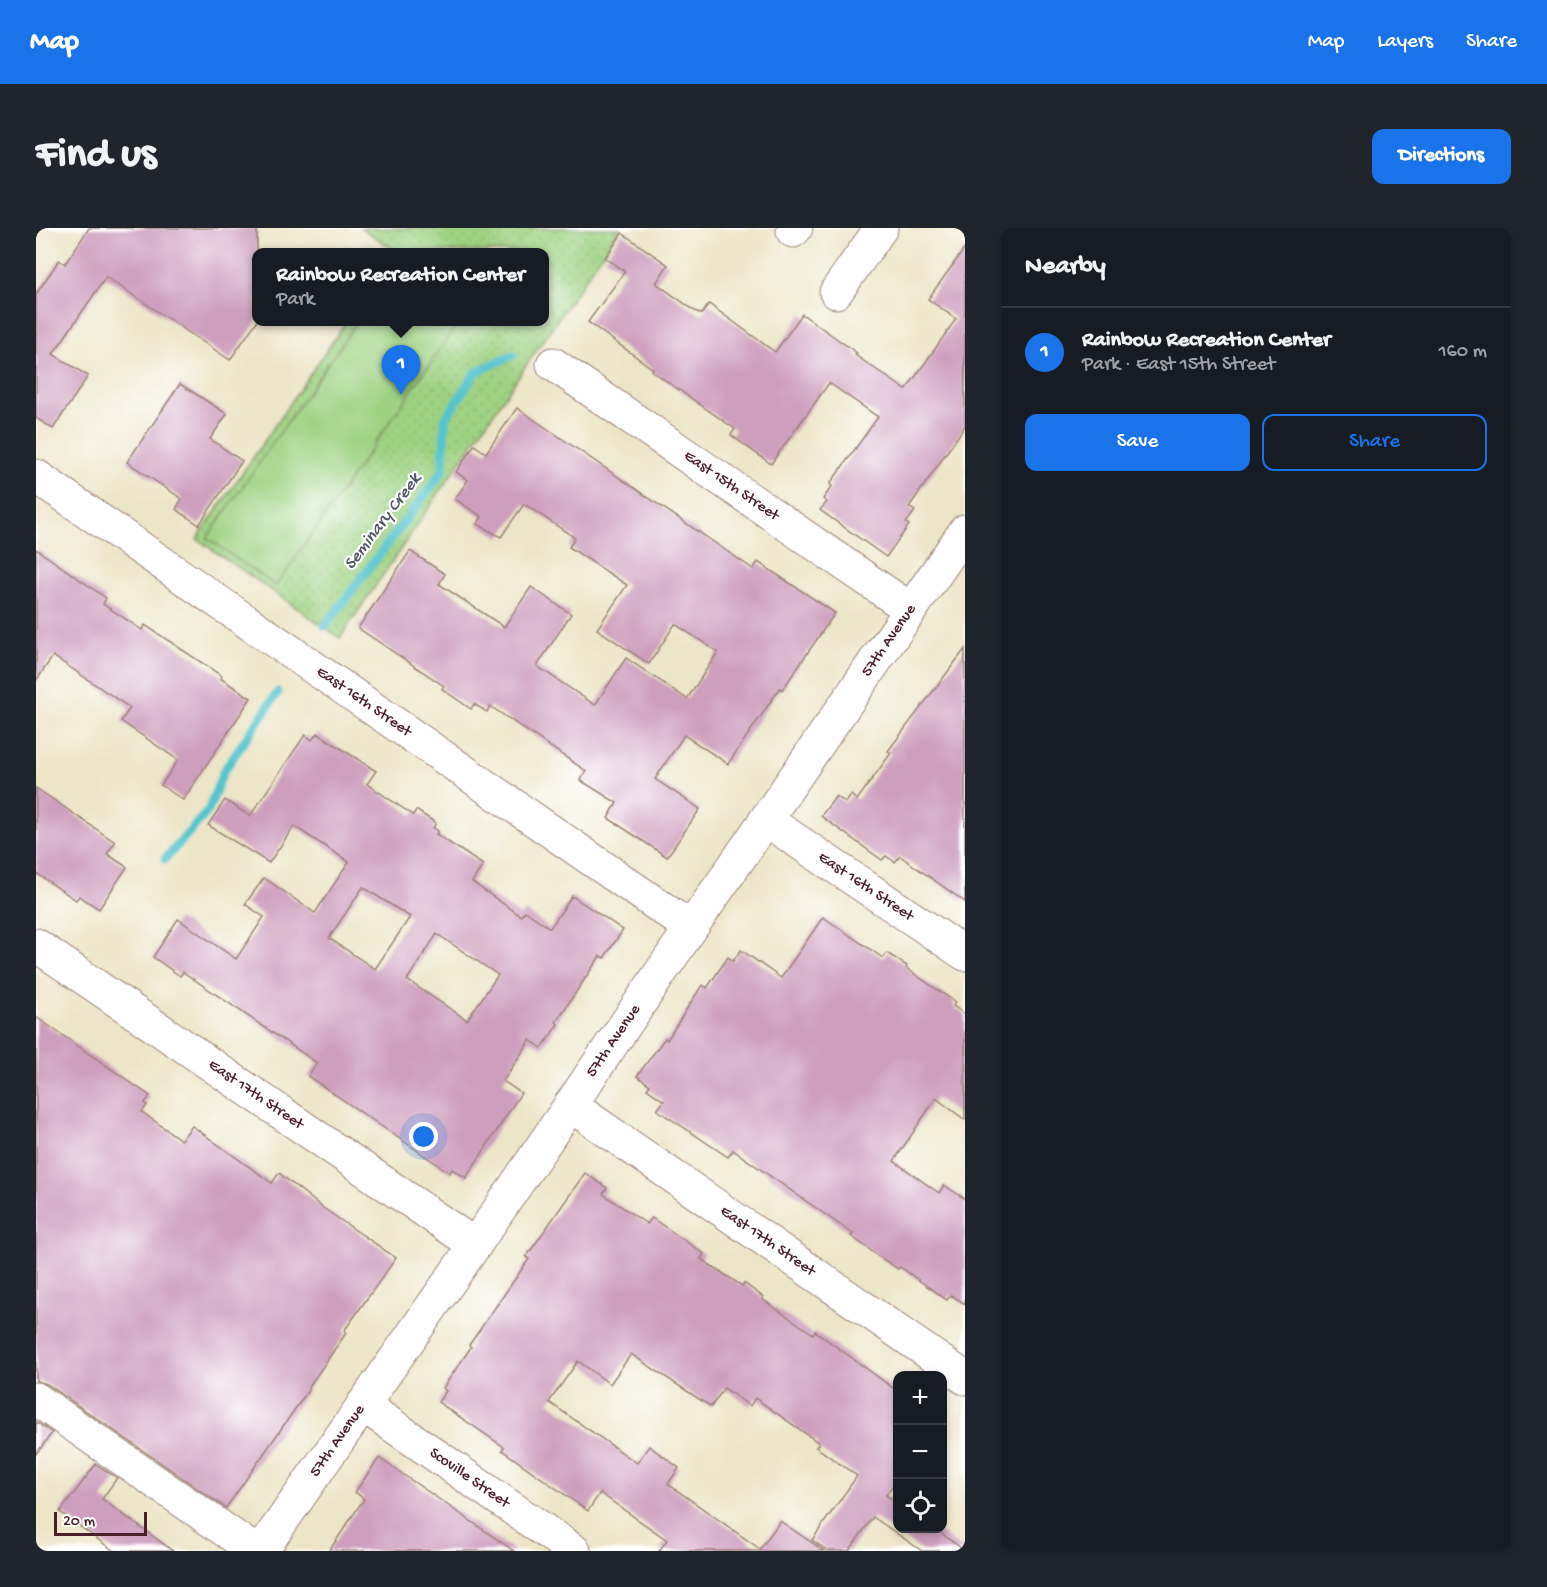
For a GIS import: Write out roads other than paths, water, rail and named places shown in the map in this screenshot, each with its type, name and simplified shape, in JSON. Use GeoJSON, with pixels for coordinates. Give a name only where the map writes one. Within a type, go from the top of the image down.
{"type":"FeatureCollection","features":[{"type":"Feature","properties":{"kind":"street"},"geometry":{"type":"LineString","coordinates":[[836,292],[881,228]]}},
{"type":"Feature","properties":{"kind":"street","name":"East 15th Street"},"geometry":{"type":"LineString","coordinates":[[553,364],[910,609]]}},
{"type":"Feature","properties":{"kind":"street","name":"East 16th Street"},"geometry":{"type":"LineString","coordinates":[[36,476],[690,928]]}},
{"type":"Feature","properties":{"kind":"street","name":"57th Avenue"},"geometry":{"type":"LineString","coordinates":[[261,1551],[475,1245],[690,928],[965,531]]}},
{"type":"Feature","properties":{"kind":"street","name":"East 16th Street"},"geometry":{"type":"LineString","coordinates":[[766,820],[965,954]]}},
{"type":"Feature","properties":{"kind":"street","name":"East 17th Street"},"geometry":{"type":"LineString","coordinates":[[36,945],[475,1245]]}},
{"type":"Feature","properties":{"kind":"street","name":"East 17th Street"},"geometry":{"type":"LineString","coordinates":[[570,1105],[965,1378]]}},
{"type":"Feature","properties":{"kind":"street"},"geometry":{"type":"LineString","coordinates":[[36,1399],[255,1551]]}},
{"type":"Feature","properties":{"kind":"street","name":"Scoville Street"},"geometry":{"type":"LineString","coordinates":[[363,1406],[574,1551]]}},
{"type":"Feature","properties":{"kind":"waterway","name":"Seminary Creek"},"geometry":{"type":"LineString","coordinates":[[325,626],[443,471],[445,419],[476,372],[513,355]]}},
{"type":"Feature","properties":{"kind":"waterway","name":"Seminary Creek"},"geometry":{"type":"LineString","coordinates":[[165,859],[208,811],[223,772],[278,692]]}},
{"type":"Feature","properties":{"kind":"place","name":"Rainbow Recreation Center"},"geometry":{"type":"Point","coordinates":[401,395]}}]}
